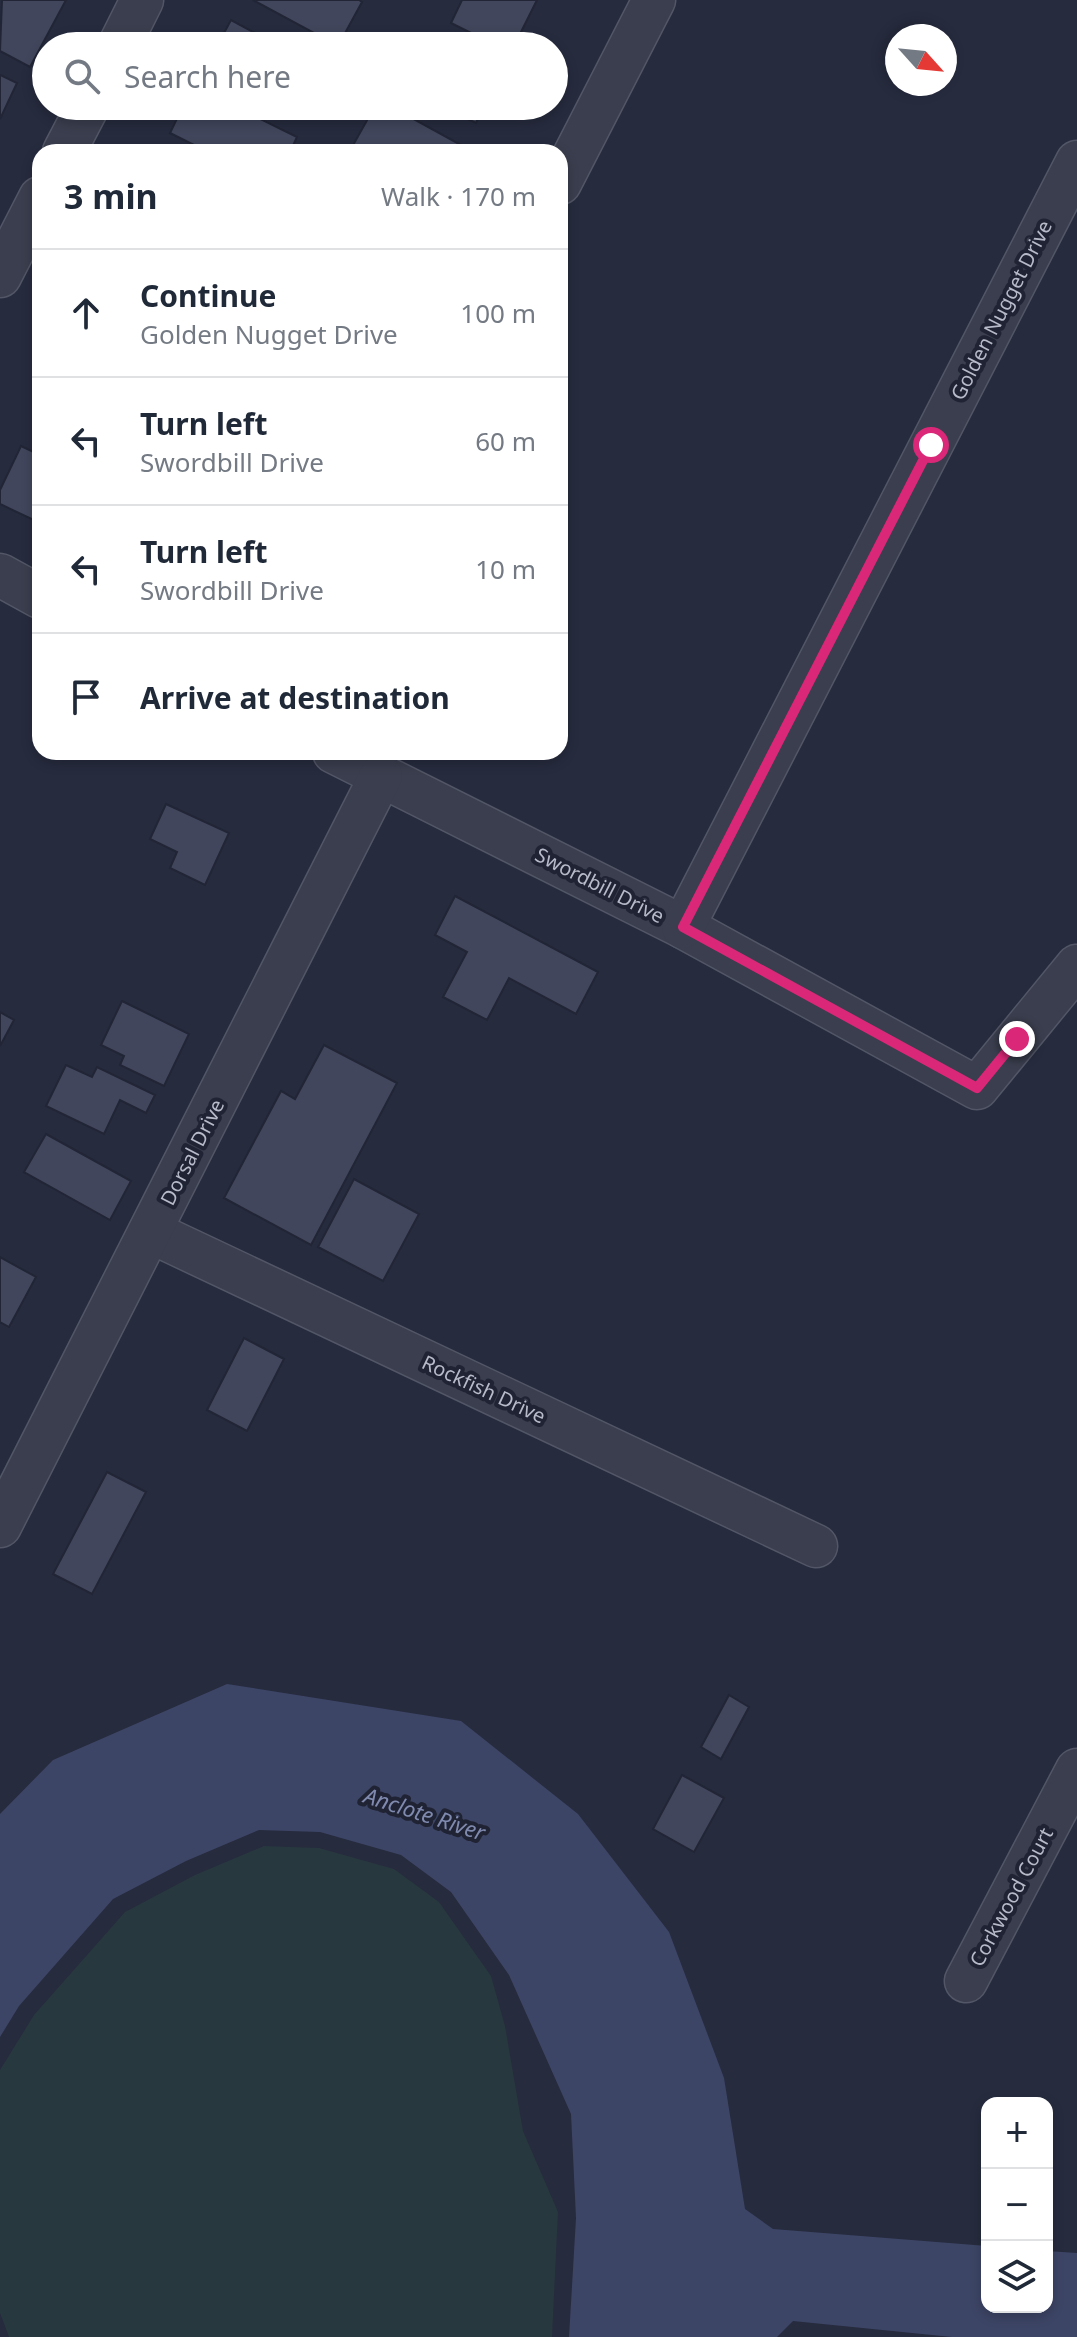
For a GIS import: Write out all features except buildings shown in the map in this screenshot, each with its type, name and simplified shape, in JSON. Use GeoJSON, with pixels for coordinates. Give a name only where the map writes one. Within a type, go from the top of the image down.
{"type":"FeatureCollection","features":[{"type":"Feature","properties":{"kind":"street"},"geometry":{"type":"LineString","coordinates":[[126,32],[142,0]]}},
{"type":"Feature","properties":{"kind":"street"},"geometry":{"type":"LineString","coordinates":[[568,167],[654,0]]}},
{"type":"Feature","properties":{"kind":"street"},"geometry":{"type":"LineString","coordinates":[[68,144],[81,120]]}},
{"type":"Feature","properties":{"kind":"street","name":"Golden Nugget Drive"},"geometry":{"type":"LineString","coordinates":[[683,927],[1077,162]]}},
{"type":"Feature","properties":{"kind":"street"},"geometry":{"type":"LineString","coordinates":[[0,276],[32,214]]}},
{"type":"Feature","properties":{"kind":"street"},"geometry":{"type":"LineString","coordinates":[[0,575],[32,593]]}},
{"type":"Feature","properties":{"kind":"street","name":"Swordbill Drive"},"geometry":{"type":"LineString","coordinates":[[350,760],[683,927],[977,1088],[1077,966]]}},
{"type":"Feature","properties":{"kind":"street","name":"Dorsal Drive"},"geometry":{"type":"LineString","coordinates":[[0,1526],[381,776]]}},
{"type":"Feature","properties":{"kind":"street","name":"Rockfish Drive"},"geometry":{"type":"LineString","coordinates":[[151,1232],[816,1546]]}},
{"type":"Feature","properties":{"kind":"street","name":"Corkwood Court"},"geometry":{"type":"LineString","coordinates":[[966,1981],[1077,1770]]}},
{"type":"Feature","properties":{"kind":"shaded area"},"geometry":{"type":"Polygon","coordinates":[[[264,1846],[319,1848],[394,1869],[439,1902],[491,1976],[505,2026],[523,2131],[558,2212],[552,2337],[9,2337],[0,2313],[0,2070],[34,2015],[125,1912],[195,1875],[264,1846]]]}},
{"type":"Feature","properties":{"kind":"water","name":"Anclote River"},"geometry":{"type":"Polygon","coordinates":[[[227,1684],[461,1721],[578,1814],[669,1932],[724,2078],[745,2209],[773,2229],[981,2246],[981,2313],[1053,2313],[1053,2251],[1077,2253],[1077,2337],[952,2337],[793,2321],[777,2337],[569,2337],[576,2218],[571,2114],[509,1975],[451,1892],[401,1855],[320,1832],[259,1830],[186,1861],[113,1899],[19,2006],[0,2037],[0,1814],[53,1760],[227,1684]]]}},
{"type":"Feature","properties":{"kind":"route"},"geometry":{"type":"LineString","coordinates":[[931,445],[683,927],[977,1088],[1017,1039]]}}]}
